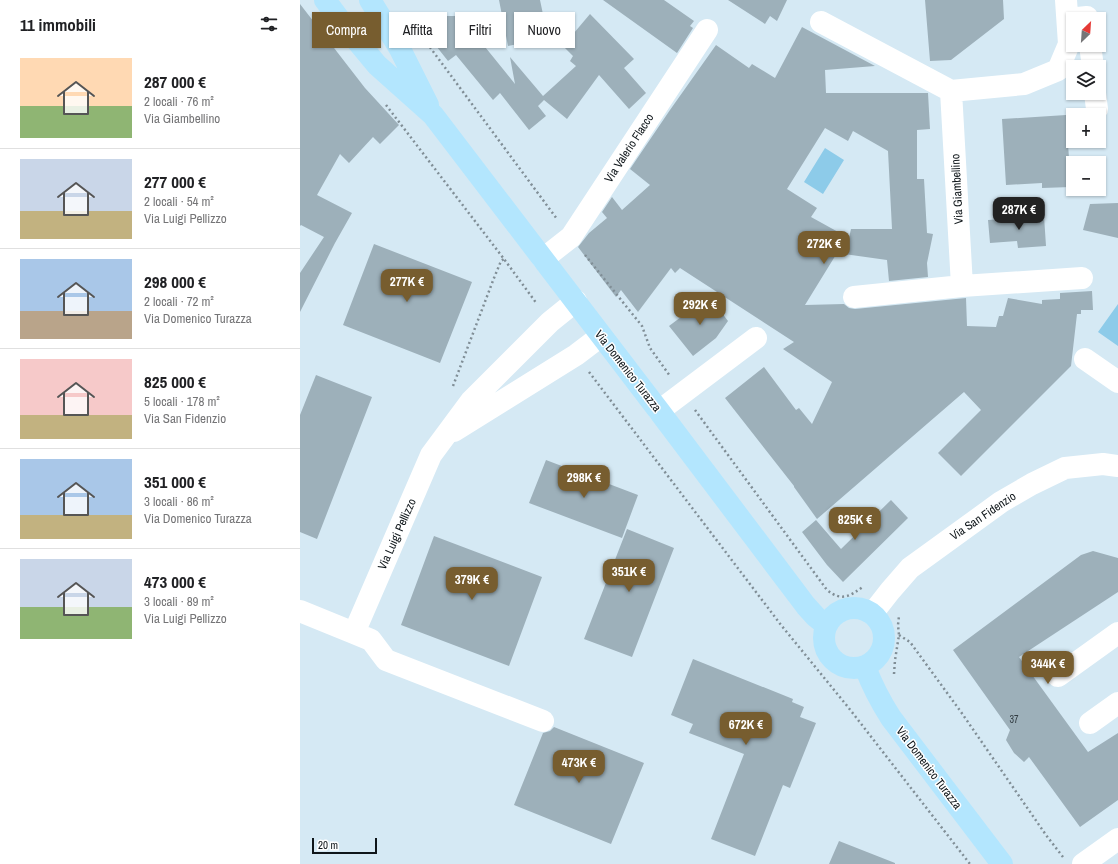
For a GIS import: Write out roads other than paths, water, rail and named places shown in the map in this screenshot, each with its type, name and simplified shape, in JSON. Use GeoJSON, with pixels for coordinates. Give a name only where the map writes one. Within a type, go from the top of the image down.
{"type":"FeatureCollection","features":[{"type":"Feature","properties":{"kind":"main road","name":"Via Domenico Turazza"},"geometry":{"type":"LineString","coordinates":[[325,0],[377,65],[433,115]]}},
{"type":"Feature","properties":{"kind":"main road","name":"Via Domenico Turazza"},"geometry":{"type":"LineString","coordinates":[[370,0],[400,49],[433,115],[576,301],[806,606],[826,625]]}},
{"type":"Feature","properties":{"kind":"main road"},"geometry":{"type":"LineString","coordinates":[[852,608],[862,609],[872,614],[880,624],[884,636],[882,649],[876,660],[865,667],[856,669],[839,665],[831,659],[826,651],[824,634],[826,625],[833,616],[852,608]]}},
{"type":"Feature","properties":{"kind":"main road","name":"Via Domenico Turazza"},"geometry":{"type":"LineString","coordinates":[[865,667],[873,687],[891,718],[1002,864]]}},
{"type":"Feature","properties":{"kind":"street"},"geometry":{"type":"LineString","coordinates":[[821,22],[951,91],[1024,84],[1058,70],[1066,51]]}},
{"type":"Feature","properties":{"kind":"street","name":"Via Valerio Flacco"},"geometry":{"type":"LineString","coordinates":[[543,259],[571,237],[707,30]]}},
{"type":"Feature","properties":{"kind":"street","name":"Via Giambellino"},"geometry":{"type":"LineString","coordinates":[[951,91],[962,286]]}},
{"type":"Feature","properties":{"kind":"street"},"geometry":{"type":"LineString","coordinates":[[854,298],[962,286],[1082,278]]}},
{"type":"Feature","properties":{"kind":"street","name":"Via Luigi Pellizzo"},"geometry":{"type":"LineString","coordinates":[[354,633],[431,455],[471,401],[550,322],[576,301]]}},
{"type":"Feature","properties":{"kind":"street","name":"Via Luigi Pellizzo"},"geometry":{"type":"LineString","coordinates":[[444,437],[576,355],[601,336]]}},
{"type":"Feature","properties":{"kind":"street"},"geometry":{"type":"LineString","coordinates":[[660,412],[756,338]]}},
{"type":"Feature","properties":{"kind":"street"},"geometry":{"type":"LineString","coordinates":[[1085,359],[1118,382]]}},
{"type":"Feature","properties":{"kind":"street","name":"Via San Fidenzio"},"geometry":{"type":"LineString","coordinates":[[872,614],[890,590],[910,568],[1001,502],[1064,468],[1103,464],[1118,466]]}},
{"type":"Feature","properties":{"kind":"street"},"geometry":{"type":"LineString","coordinates":[[300,611],[371,640],[386,660],[543,720]]}},
{"type":"Feature","properties":{"kind":"street"},"geometry":{"type":"LineString","coordinates":[[1058,676],[1118,633]]}},
{"type":"Feature","properties":{"kind":"street"},"geometry":{"type":"LineString","coordinates":[[1090,723],[1118,703]]}},
{"type":"Feature","properties":{"kind":"street"},"geometry":{"type":"LineString","coordinates":[[1073,861],[1118,839]]}}]}
